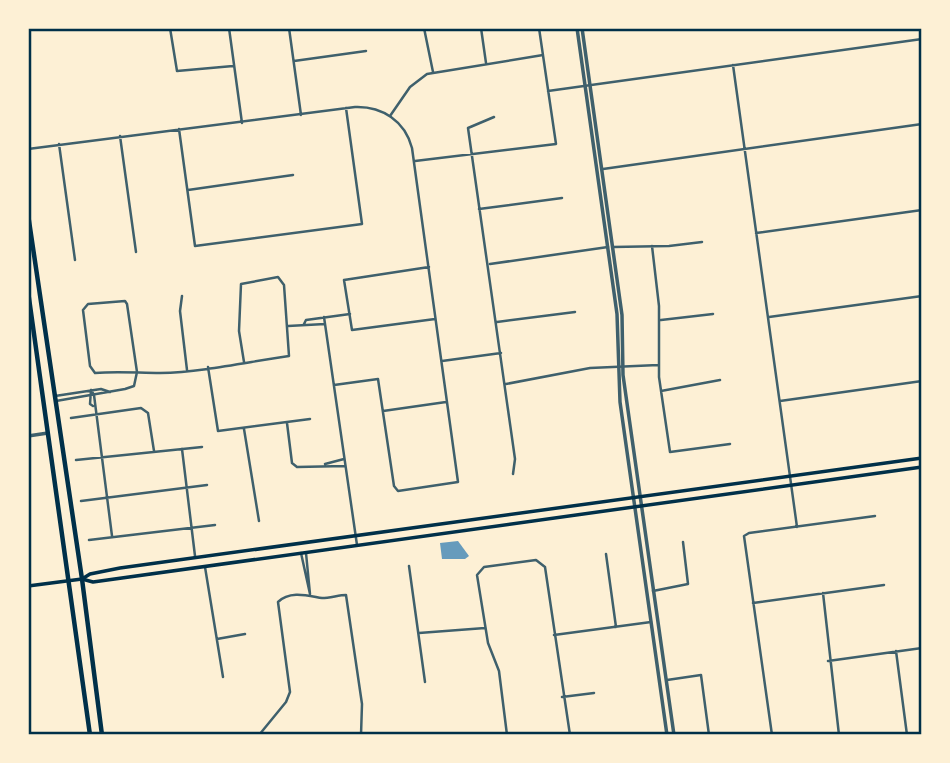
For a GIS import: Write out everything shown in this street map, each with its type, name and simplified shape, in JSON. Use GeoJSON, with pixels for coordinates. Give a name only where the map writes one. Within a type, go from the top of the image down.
{"type":"FeatureCollection","features":[{"type":"Feature","properties":{"kind":"main road"},"geometry":{"type":"LineString","coordinates":[[28,214],[82,579],[102,735]]}},
{"type":"Feature","properties":{"kind":"main road"},"geometry":{"type":"LineString","coordinates":[[28,291],[90,735]]}},
{"type":"Feature","properties":{"kind":"main road"},"geometry":{"type":"LineString","coordinates":[[82,579],[91,573],[922,458]]}},
{"type":"Feature","properties":{"kind":"main road"},"geometry":{"type":"LineString","coordinates":[[28,586],[82,579],[93,582],[922,467]]}},
{"type":"Feature","properties":{"kind":"street"},"geometry":{"type":"LineString","coordinates":[[170,28],[177,71],[233,66]]}},
{"type":"Feature","properties":{"kind":"street"},"geometry":{"type":"LineString","coordinates":[[229,28],[242,123]]}},
{"type":"Feature","properties":{"kind":"street"},"geometry":{"type":"LineString","coordinates":[[289,28],[301,115]]}},
{"type":"Feature","properties":{"kind":"street"},"geometry":{"type":"LineString","coordinates":[[424,28],[433,72]]}},
{"type":"Feature","properties":{"kind":"street"},"geometry":{"type":"LineString","coordinates":[[481,28],[486,63]]}},
{"type":"Feature","properties":{"kind":"street"},"geometry":{"type":"LineString","coordinates":[[415,162],[556,145],[539,28]]}},
{"type":"Feature","properties":{"kind":"street"},"geometry":{"type":"LineString","coordinates":[[580,28],[611,247]]}},
{"type":"Feature","properties":{"kind":"street"},"geometry":{"type":"LineString","coordinates":[[548,91],[922,39]]}},
{"type":"Feature","properties":{"kind":"street"},"geometry":{"type":"LineString","coordinates":[[294,61],[366,51]]}},
{"type":"Feature","properties":{"kind":"street"},"geometry":{"type":"LineString","coordinates":[[390,116],[410,87],[433,72],[543,55]]}},
{"type":"Feature","properties":{"kind":"street"},"geometry":{"type":"LineString","coordinates":[[733,65],[797,527]]}},
{"type":"Feature","properties":{"kind":"street"},"geometry":{"type":"LineString","coordinates":[[588,85],[611,247],[635,507],[667,735]]}},
{"type":"Feature","properties":{"kind":"street"},"geometry":{"type":"LineString","coordinates":[[28,149],[346,108],[366,107],[390,116],[408,136],[415,162],[458,482],[398,491],[394,486],[379,379],[334,385]]}},
{"type":"Feature","properties":{"kind":"street"},"geometry":{"type":"LineString","coordinates":[[179,129],[195,246],[362,224],[346,108]]}},
{"type":"Feature","properties":{"kind":"street"},"geometry":{"type":"LineString","coordinates":[[494,117],[468,128],[515,459],[513,474]]}},
{"type":"Feature","properties":{"kind":"street"},"geometry":{"type":"LineString","coordinates":[[602,169],[922,124]]}},
{"type":"Feature","properties":{"kind":"street"},"geometry":{"type":"LineString","coordinates":[[120,136],[136,253]]}},
{"type":"Feature","properties":{"kind":"street"},"geometry":{"type":"LineString","coordinates":[[59,144],[75,260]]}},
{"type":"Feature","properties":{"kind":"street"},"geometry":{"type":"LineString","coordinates":[[188,190],[293,175]]}},
{"type":"Feature","properties":{"kind":"street"},"geometry":{"type":"LineString","coordinates":[[479,209],[562,198]]}},
{"type":"Feature","properties":{"kind":"street"},"geometry":{"type":"LineString","coordinates":[[756,233],[922,210]]}},
{"type":"Feature","properties":{"kind":"street"},"geometry":{"type":"LineString","coordinates":[[488,264],[611,247],[702,242]]}},
{"type":"Feature","properties":{"kind":"street"},"geometry":{"type":"LineString","coordinates":[[652,246],[659,320],[658,365],[670,452],[730,444]]}},
{"type":"Feature","properties":{"kind":"street"},"geometry":{"type":"LineString","coordinates":[[429,267],[345,280],[352,330],[437,319]]}},
{"type":"Feature","properties":{"kind":"street"},"geometry":{"type":"LineString","coordinates":[[55,398],[94,395],[134,386],[137,381],[136,372],[125,301],[85,306],[90,366],[95,373],[136,372],[187,370],[289,356],[282,279],[278,277],[241,284],[239,331],[244,362]]}},
{"type":"Feature","properties":{"kind":"street"},"geometry":{"type":"LineString","coordinates":[[182,296],[180,312],[187,370]]}},
{"type":"Feature","properties":{"kind":"street"},"geometry":{"type":"LineString","coordinates":[[768,317],[922,296]]}},
{"type":"Feature","properties":{"kind":"street"},"geometry":{"type":"LineString","coordinates":[[497,322],[575,312]]}},
{"type":"Feature","properties":{"kind":"street"},"geometry":{"type":"LineString","coordinates":[[304,324],[306,320],[350,314]]}},
{"type":"Feature","properties":{"kind":"street"},"geometry":{"type":"LineString","coordinates":[[659,320],[713,314]]}},
{"type":"Feature","properties":{"kind":"street"},"geometry":{"type":"LineString","coordinates":[[324,317],[357,545]]}},
{"type":"Feature","properties":{"kind":"street"},"geometry":{"type":"LineString","coordinates":[[288,326],[325,324]]}},
{"type":"Feature","properties":{"kind":"street"},"geometry":{"type":"LineString","coordinates":[[441,362],[501,353]]}},
{"type":"Feature","properties":{"kind":"street"},"geometry":{"type":"LineString","coordinates":[[505,384],[580,370],[658,365]]}},
{"type":"Feature","properties":{"kind":"street"},"geometry":{"type":"LineString","coordinates":[[620,366],[674,735]]}},
{"type":"Feature","properties":{"kind":"street"},"geometry":{"type":"LineString","coordinates":[[208,367],[218,431],[310,419]]}},
{"type":"Feature","properties":{"kind":"street"},"geometry":{"type":"LineString","coordinates":[[661,391],[720,380]]}},
{"type":"Feature","properties":{"kind":"street"},"geometry":{"type":"LineString","coordinates":[[780,401],[922,381]]}},
{"type":"Feature","properties":{"kind":"street"},"geometry":{"type":"LineString","coordinates":[[91,390],[94,395],[93,406]]}},
{"type":"Feature","properties":{"kind":"street"},"geometry":{"type":"LineString","coordinates":[[91,390],[89,396],[95,414],[112,536]]}},
{"type":"Feature","properties":{"kind":"street"},"geometry":{"type":"LineString","coordinates":[[55,398],[91,390],[110,391]]}},
{"type":"Feature","properties":{"kind":"street"},"geometry":{"type":"LineString","coordinates":[[383,411],[447,401]]}},
{"type":"Feature","properties":{"kind":"street"},"geometry":{"type":"LineString","coordinates":[[71,418],[141,408],[148,413],[154,451]]}},
{"type":"Feature","properties":{"kind":"street"},"geometry":{"type":"LineString","coordinates":[[287,423],[292,463],[303,468],[344,459]]}},
{"type":"Feature","properties":{"kind":"street"},"geometry":{"type":"LineString","coordinates":[[244,429],[259,521]]}},
{"type":"Feature","properties":{"kind":"street"},"geometry":{"type":"LineString","coordinates":[[28,436],[48,433]]}},
{"type":"Feature","properties":{"kind":"street"},"geometry":{"type":"LineString","coordinates":[[76,460],[202,447]]}},
{"type":"Feature","properties":{"kind":"street"},"geometry":{"type":"LineString","coordinates":[[182,449],[196,558]]}},
{"type":"Feature","properties":{"kind":"street"},"geometry":{"type":"LineString","coordinates":[[322,465],[327,468],[345,466]]}},
{"type":"Feature","properties":{"kind":"street"},"geometry":{"type":"LineString","coordinates":[[81,500],[207,485]]}},
{"type":"Feature","properties":{"kind":"street"},"geometry":{"type":"LineString","coordinates":[[772,735],[745,535],[874,516]]}},
{"type":"Feature","properties":{"kind":"street"},"geometry":{"type":"LineString","coordinates":[[89,540],[215,525]]}},
{"type":"Feature","properties":{"kind":"street"},"geometry":{"type":"LineString","coordinates":[[653,592],[688,584],[683,541]]}},
{"type":"Feature","properties":{"kind":"street"},"geometry":{"type":"LineString","coordinates":[[303,553],[310,594]]}},
{"type":"Feature","properties":{"kind":"street"},"geometry":{"type":"LineString","coordinates":[[606,554],[616,627]]}},
{"type":"Feature","properties":{"kind":"street"},"geometry":{"type":"LineString","coordinates":[[507,735],[499,671],[485,628],[477,575],[480,570],[536,560],[542,562],[570,735]]}},
{"type":"Feature","properties":{"kind":"street"},"geometry":{"type":"LineString","coordinates":[[205,566],[223,677]]}},
{"type":"Feature","properties":{"kind":"street"},"geometry":{"type":"LineString","coordinates":[[409,566],[425,682]]}},
{"type":"Feature","properties":{"kind":"street"},"geometry":{"type":"LineString","coordinates":[[753,603],[884,585]]}},
{"type":"Feature","properties":{"kind":"street"},"geometry":{"type":"LineString","coordinates":[[822,593],[828,661],[839,735]]}},
{"type":"Feature","properties":{"kind":"street"},"geometry":{"type":"LineString","coordinates":[[259,735],[290,692],[278,602],[285,597],[310,594],[320,598],[346,595],[362,704],[361,735]]}},
{"type":"Feature","properties":{"kind":"street"},"geometry":{"type":"LineString","coordinates":[[554,635],[651,622]]}},
{"type":"Feature","properties":{"kind":"street"},"geometry":{"type":"LineString","coordinates":[[418,634],[485,628]]}},
{"type":"Feature","properties":{"kind":"street"},"geometry":{"type":"LineString","coordinates":[[217,639],[245,634]]}},
{"type":"Feature","properties":{"kind":"street"},"geometry":{"type":"LineString","coordinates":[[828,661],[922,648]]}},
{"type":"Feature","properties":{"kind":"street"},"geometry":{"type":"LineString","coordinates":[[896,651],[907,735]]}},
{"type":"Feature","properties":{"kind":"street"},"geometry":{"type":"LineString","coordinates":[[666,680],[701,675],[709,735]]}},
{"type":"Feature","properties":{"kind":"street"},"geometry":{"type":"LineString","coordinates":[[562,698],[594,693]]}},
{"type":"Feature","properties":{"kind":"water"},"geometry":{"type":"Polygon","coordinates":[[[458,541],[469,556],[465,559],[442,559],[440,543],[458,541]]]}}]}
